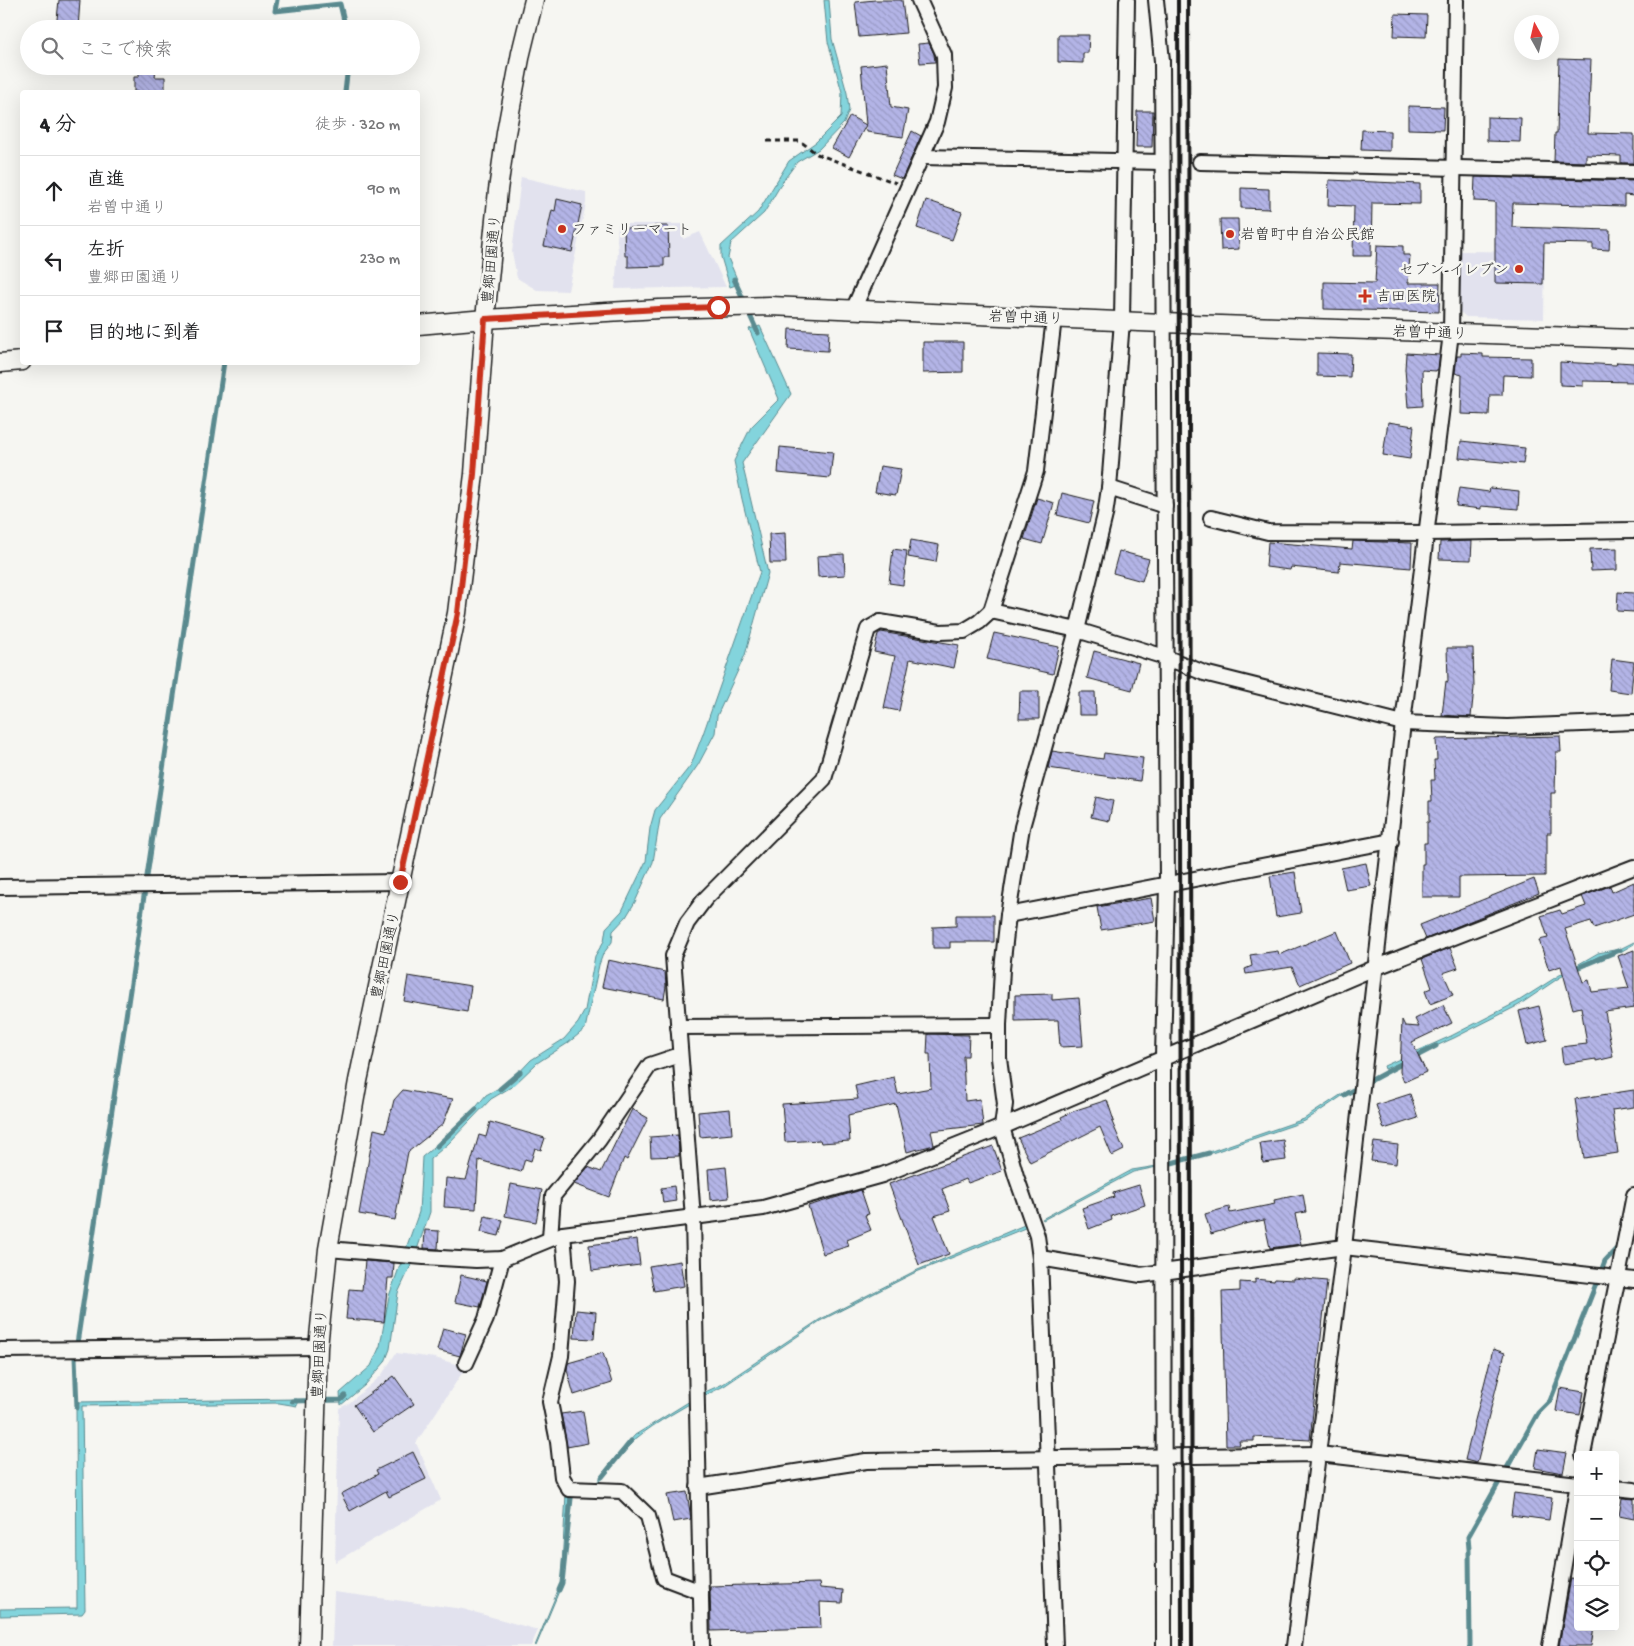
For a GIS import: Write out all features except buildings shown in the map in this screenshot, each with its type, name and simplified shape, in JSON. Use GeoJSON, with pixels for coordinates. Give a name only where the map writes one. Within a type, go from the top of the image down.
{"type":"FeatureCollection","features":[{"type":"Feature","properties":{"kind":"street","name":"豊郷田園通り"},"geometry":{"type":"LineString","coordinates":[[309,1646],[318,1347],[328,1249],[358,1081],[458,613],[474,474],[485,319],[496,210],[506,133],[521,53],[534,0]]}},
{"type":"Feature","properties":{"kind":"street"},"geometry":{"type":"LineString","coordinates":[[853,310],[938,122],[945,88],[944,55],[919,0]]}},
{"type":"Feature","properties":{"kind":"street"},"geometry":{"type":"LineString","coordinates":[[1055,1646],[1040,1258],[1037,1236],[1016,1176],[1002,1127],[1005,1104],[999,1058],[998,1025],[1008,915],[1022,826],[1078,630],[1105,514],[1109,488],[1122,321],[1127,0]]}},
{"type":"Feature","properties":{"kind":"street"},"geometry":{"type":"LineString","coordinates":[[1156,0],[1162,61],[1167,884],[1163,1057],[1164,1646]]}},
{"type":"Feature","properties":{"kind":"street"},"geometry":{"type":"LineString","coordinates":[[1294,1646],[1344,1247],[1403,723],[1451,333],[1456,0]]}},
{"type":"Feature","properties":{"kind":"street"},"geometry":{"type":"LineString","coordinates":[[922,157],[1162,162]]}},
{"type":"Feature","properties":{"kind":"street"},"geometry":{"type":"LineString","coordinates":[[1200,162],[1634,172]]}},
{"type":"Feature","properties":{"kind":"street","name":"岩曽中通り"},"geometry":{"type":"LineString","coordinates":[[420,325],[485,319],[659,309],[770,306],[1163,323],[1634,340]]}},
{"type":"Feature","properties":{"kind":"street"},"geometry":{"type":"LineString","coordinates":[[702,1646],[693,1218],[673,956],[687,923],[705,899],[824,779],[868,629],[880,622],[940,632],[964,631],[980,622],[991,611],[1036,471],[1054,318]]}},
{"type":"Feature","properties":{"kind":"street"},"geometry":{"type":"LineString","coordinates":[[0,363],[20,361]]}},
{"type":"Feature","properties":{"kind":"street"},"geometry":{"type":"LineString","coordinates":[[1109,488],[1165,506]]}},
{"type":"Feature","properties":{"kind":"street"},"geometry":{"type":"LineString","coordinates":[[1211,518],[1268,532],[1427,533],[1634,530]]}},
{"type":"Feature","properties":{"kind":"street"},"geometry":{"type":"LineString","coordinates":[[991,611],[1078,630],[1165,658],[1204,673],[1403,723],[1507,726],[1634,722]]}},
{"type":"Feature","properties":{"kind":"street"},"geometry":{"type":"LineString","coordinates":[[1008,915],[1390,842]]}},
{"type":"Feature","properties":{"kind":"street"},"geometry":{"type":"LineString","coordinates":[[328,1249],[476,1260],[502,1259],[556,1236],[763,1208],[882,1175],[1002,1127],[1377,967],[1634,867]]}},
{"type":"Feature","properties":{"kind":"street"},"geometry":{"type":"LineString","coordinates":[[0,887],[400,882]]}},
{"type":"Feature","properties":{"kind":"street"},"geometry":{"type":"LineString","coordinates":[[678,1027],[998,1025]]}},
{"type":"Feature","properties":{"kind":"street"},"geometry":{"type":"LineString","coordinates":[[680,1055],[650,1065],[600,1140],[553,1196],[556,1236],[566,1281],[561,1356],[550,1402],[558,1442],[562,1477],[569,1489],[622,1491],[648,1516],[664,1578],[700,1592]]}},
{"type":"Feature","properties":{"kind":"street"},"geometry":{"type":"LineString","coordinates":[[1584,1451],[1634,1195]]}},
{"type":"Feature","properties":{"kind":"street"},"geometry":{"type":"LineString","coordinates":[[1040,1258],[1141,1275],[1344,1247],[1634,1280]]}},
{"type":"Feature","properties":{"kind":"street"},"geometry":{"type":"LineString","coordinates":[[466,1363],[486,1319],[502,1259]]}},
{"type":"Feature","properties":{"kind":"street"},"geometry":{"type":"LineString","coordinates":[[0,1350],[318,1347]]}},
{"type":"Feature","properties":{"kind":"street"},"geometry":{"type":"LineString","coordinates":[[698,1488],[866,1461],[1319,1454],[1574,1484]]}},
{"type":"Feature","properties":{"kind":"street"},"geometry":{"type":"LineString","coordinates":[[1619,1488],[1634,1490]]}},
{"type":"Feature","properties":{"kind":"street"},"geometry":{"type":"LineString","coordinates":[[1550,1646],[1576,1496]]}},
{"type":"Feature","properties":{"kind":"path"},"geometry":{"type":"LineString","coordinates":[[767,141],[800,141],[817,154],[908,188]]}},
{"type":"Feature","properties":{"kind":"shaded area"},"geometry":{"type":"Polygon","coordinates":[[[521,177],[586,192],[586,203],[568,291],[537,290],[517,278],[512,252],[521,177]]]}},
{"type":"Feature","properties":{"kind":"shaded area"},"geometry":{"type":"Polygon","coordinates":[[[618,224],[686,224],[683,239],[700,232],[726,287],[615,289],[618,224]]]}},
{"type":"Feature","properties":{"kind":"shaded area"},"geometry":{"type":"Polygon","coordinates":[[[1460,251],[1545,252],[1544,319],[1466,317],[1459,311],[1460,251]]]}},
{"type":"Feature","properties":{"kind":"shaded area"},"geometry":{"type":"Polygon","coordinates":[[[396,1353],[435,1358],[466,1367],[416,1443],[441,1500],[335,1562],[339,1408],[348,1404],[381,1376],[396,1353]]]}},
{"type":"Feature","properties":{"kind":"shaded area"},"geometry":{"type":"Polygon","coordinates":[[[334,1592],[463,1609],[538,1630],[531,1646],[332,1646],[334,1592]]]}},
{"type":"Feature","properties":{"kind":"water"},"geometry":{"type":"Polygon","coordinates":[[[824,0],[829,0],[832,39],[847,93],[849,110],[844,123],[819,149],[797,162],[764,213],[731,243],[728,258],[739,284],[730,287],[721,257],[721,246],[758,212],[789,161],[816,142],[841,117],[842,92],[828,42],[824,0]]]}},
{"type":"Feature","properties":{"kind":"water"},"geometry":{"type":"Polygon","coordinates":[[[760,326],[791,394],[742,463],[768,573],[745,655],[717,716],[715,733],[698,765],[660,819],[653,862],[635,902],[626,917],[613,931],[612,942],[603,954],[599,965],[585,1029],[568,1043],[537,1063],[513,1086],[491,1099],[448,1144],[430,1159],[430,1212],[413,1261],[398,1293],[390,1349],[385,1362],[365,1385],[341,1405],[340,1393],[371,1366],[380,1346],[389,1296],[419,1212],[422,1157],[463,1123],[486,1095],[510,1082],[531,1060],[564,1039],[578,1023],[585,1010],[595,956],[604,941],[606,928],[622,911],[646,861],[650,828],[655,810],[691,765],[760,572],[734,461],[751,427],[779,399],[749,329],[760,326]]]}},
{"type":"Feature","properties":{"kind":"water"},"geometry":{"type":"Polygon","coordinates":[[[1634,942],[1634,944],[1622,951],[1599,956],[1559,978],[1519,1005],[1454,1038],[1385,1069],[1384,1066],[1451,1036],[1517,1002],[1598,953],[1620,949],[1634,942]]]}},
{"type":"Feature","properties":{"kind":"water"},"geometry":{"type":"Polygon","coordinates":[[[1348,1090],[1348,1092],[1305,1121],[1203,1156],[1203,1154],[1304,1119],[1348,1090]]]}},
{"type":"Feature","properties":{"kind":"water"},"geometry":{"type":"Polygon","coordinates":[[[1157,1166],[1133,1172],[1042,1219],[1132,1170],[1157,1166]]]}},
{"type":"Feature","properties":{"kind":"water"},"geometry":{"type":"Polygon","coordinates":[[[1029,1223],[1030,1226],[914,1273],[820,1321],[724,1386],[706,1395],[705,1392],[723,1384],[819,1320],[913,1272],[1029,1223]]]}},
{"type":"Feature","properties":{"kind":"water"},"geometry":{"type":"Polygon","coordinates":[[[297,1399],[297,1406],[279,1403],[82,1406],[85,1610],[82,1614],[0,1616],[0,1609],[77,1608],[76,1402],[297,1399]]]}},
{"type":"Feature","properties":{"kind":"water"},"geometry":{"type":"Polygon","coordinates":[[[690,1401],[691,1403],[652,1426],[635,1439],[616,1458],[600,1480],[594,1484],[635,1435],[690,1401]]]}},
{"type":"Feature","properties":{"kind":"water"},"geometry":{"type":"Polygon","coordinates":[[[566,1494],[569,1495],[562,1584],[535,1646],[561,1583],[566,1494]]]}},
{"type":"Feature","properties":{"kind":"waterway"},"geometry":{"type":"LineString","coordinates":[[277,0],[275,11],[340,4],[344,20]]}},
{"type":"Feature","properties":{"kind":"waterway"},"geometry":{"type":"LineString","coordinates":[[345,90],[347,75]]}},
{"type":"Feature","properties":{"kind":"waterway"},"geometry":{"type":"LineString","coordinates":[[734,279],[745,303]]}},
{"type":"Feature","properties":{"kind":"waterway"},"geometry":{"type":"LineString","coordinates":[[748,311],[758,333]]}},
{"type":"Feature","properties":{"kind":"waterway"},"geometry":{"type":"LineString","coordinates":[[77,1408],[75,1357],[224,365]]}},
{"type":"Feature","properties":{"kind":"waterway"},"geometry":{"type":"LineString","coordinates":[[1572,970],[1620,950]]}},
{"type":"Feature","properties":{"kind":"waterway"},"geometry":{"type":"LineString","coordinates":[[1413,1058],[1436,1046]]}},
{"type":"Feature","properties":{"kind":"waterway"},"geometry":{"type":"LineString","coordinates":[[1344,1095],[1405,1062]]}},
{"type":"Feature","properties":{"kind":"waterway"},"geometry":{"type":"LineString","coordinates":[[500,1089],[520,1072]]}},
{"type":"Feature","properties":{"kind":"waterway"},"geometry":{"type":"LineString","coordinates":[[437,1146],[476,1109]]}},
{"type":"Feature","properties":{"kind":"waterway"},"geometry":{"type":"LineString","coordinates":[[1164,1165],[1209,1153]]}},
{"type":"Feature","properties":{"kind":"waterway"},"geometry":{"type":"LineString","coordinates":[[1470,1646],[1468,1537],[1538,1413],[1550,1401],[1605,1261],[1620,1245]]}},
{"type":"Feature","properties":{"kind":"waterway"},"geometry":{"type":"LineString","coordinates":[[292,1401],[341,1400],[345,1396]]}},
{"type":"Feature","properties":{"kind":"waterway"},"geometry":{"type":"LineString","coordinates":[[602,1477],[631,1441]]}},
{"type":"Feature","properties":{"kind":"waterway"},"geometry":{"type":"LineString","coordinates":[[559,1590],[562,1583],[572,1489]]}},
{"type":"Feature","properties":{"kind":"railway"},"geometry":{"type":"LineString","coordinates":[[1178,0],[1182,1646]]}},
{"type":"Feature","properties":{"kind":"railway"},"geometry":{"type":"LineString","coordinates":[[1188,0],[1192,1646]]}},
{"type":"Feature","properties":{"kind":"place","name":"ファミリーマート"},"geometry":{"type":"Point","coordinates":[562,229]}},
{"type":"Feature","properties":{"kind":"place","name":"岩曽町中自治公民館"},"geometry":{"type":"Point","coordinates":[1230,234]}},
{"type":"Feature","properties":{"kind":"place","name":"セブン-イレブン"},"geometry":{"type":"Point","coordinates":[1519,269]}},
{"type":"Feature","properties":{"kind":"place","name":"吉田医院"},"geometry":{"type":"Point","coordinates":[1365,296]}},
{"type":"Feature","properties":{"kind":"route"},"geometry":{"type":"LineString","coordinates":[[400,882],[458,613],[474,474],[485,319],[718,307]]}}]}
